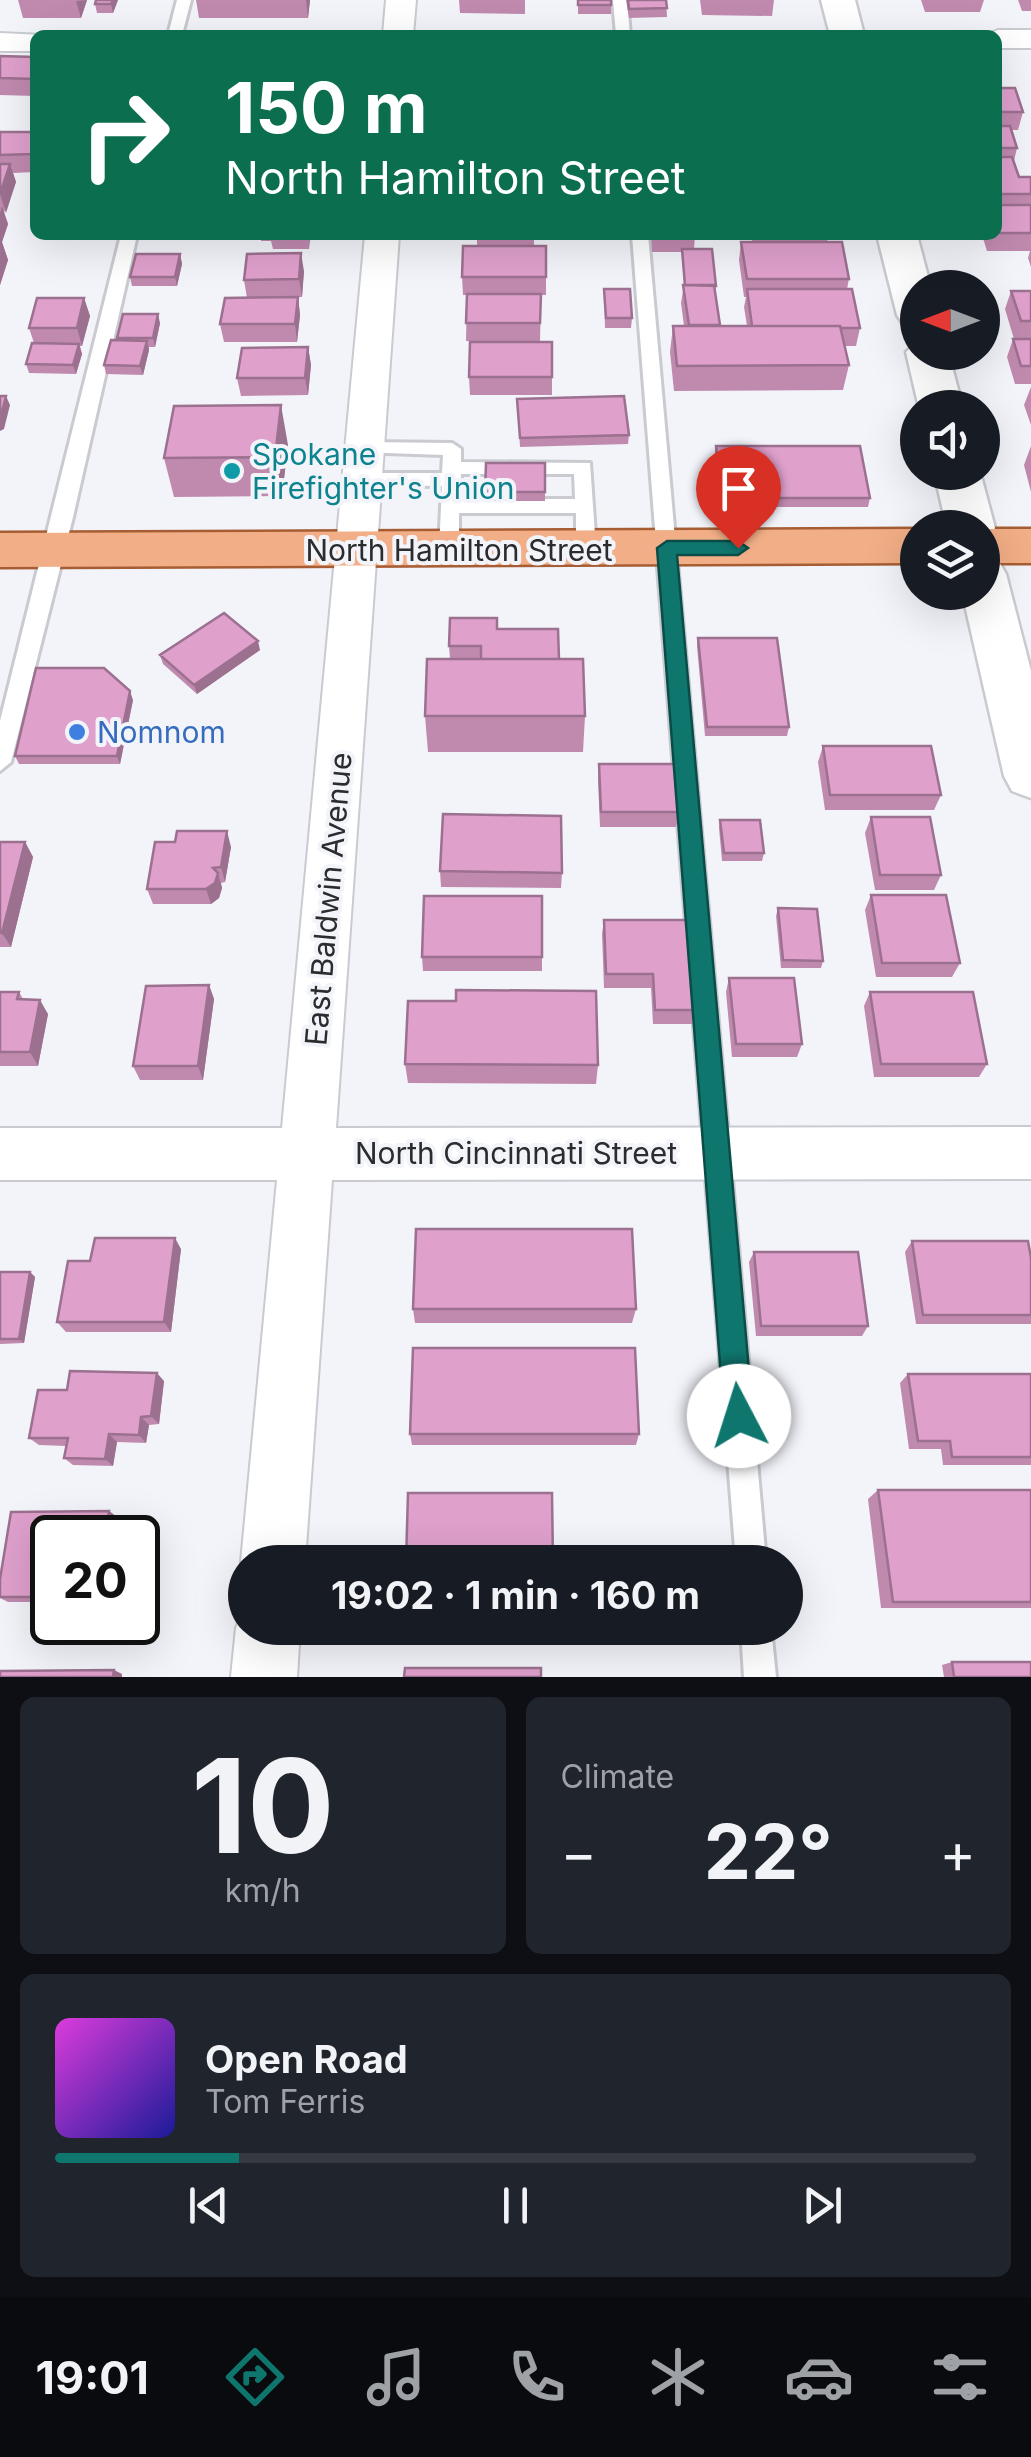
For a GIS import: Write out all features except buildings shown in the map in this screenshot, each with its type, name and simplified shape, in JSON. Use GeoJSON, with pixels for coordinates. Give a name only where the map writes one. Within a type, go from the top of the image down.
{"type":"FeatureCollection","features":[{"type":"Feature","properties":{"kind":"main road","name":"North Hamilton Street"},"geometry":{"type":"LineString","coordinates":[[0,550],[356,551],[449,528],[586,528],[667,548],[900,546]]}},
{"type":"Feature","properties":{"kind":"main road"},"geometry":{"type":"LineString","coordinates":[[1000,546],[1031,546]]}},
{"type":"Feature","properties":{"kind":"street"},"geometry":{"type":"LineString","coordinates":[[398,30],[401,0]]}},
{"type":"Feature","properties":{"kind":"street"},"geometry":{"type":"LineString","coordinates":[[838,0],[846,30]]}},
{"type":"Feature","properties":{"kind":"street"},"geometry":{"type":"LineString","coordinates":[[1002,39],[1031,39]]}},
{"type":"Feature","properties":{"kind":"street"},"geometry":{"type":"LineString","coordinates":[[0,42],[30,42]]}},
{"type":"Feature","properties":{"kind":"street","name":"East Baldwin Avenue"},"geometry":{"type":"LineString","coordinates":[[274,1545],[382,240]]}},
{"type":"Feature","properties":{"kind":"street"},"geometry":{"type":"LineString","coordinates":[[898,240],[906,270]]}},
{"type":"Feature","properties":{"kind":"street"},"geometry":{"type":"LineString","coordinates":[[991,610],[1031,776]]}},
{"type":"Feature","properties":{"kind":"street","name":"North Cincinnati Street"},"geometry":{"type":"LineString","coordinates":[[0,1154],[1031,1152]]}},
{"type":"Feature","properties":{"kind":"street"},"geometry":{"type":"LineString","coordinates":[[264,1677],[267,1645]]}},
{"type":"Feature","properties":{"kind":"lane"},"geometry":{"type":"LineString","coordinates":[[176,30],[184,0]]}},
{"type":"Feature","properties":{"kind":"lane"},"geometry":{"type":"LineString","coordinates":[[620,0],[623,30]]}},
{"type":"Feature","properties":{"kind":"lane"},"geometry":{"type":"LineString","coordinates":[[0,762],[128,240]]}},
{"type":"Feature","properties":{"kind":"lane"},"geometry":{"type":"LineString","coordinates":[[640,240],[749,1545]]}},
{"type":"Feature","properties":{"kind":"lane"},"geometry":{"type":"LineString","coordinates":[[363,463],[452,449],[449,528]]}},
{"type":"Feature","properties":{"kind":"lane"},"geometry":{"type":"LineString","coordinates":[[363,463],[452,474],[583,468],[586,528]]}},
{"type":"Feature","properties":{"kind":"lane"},"geometry":{"type":"LineString","coordinates":[[757,1645],[760,1677]]}},
{"type":"Feature","properties":{"kind":"place","name":"Spokane Firefighter's Union"},"geometry":{"type":"Point","coordinates":[232,471]}},
{"type":"Feature","properties":{"kind":"place","name":"Nomnom"},"geometry":{"type":"Point","coordinates":[77,732]}},
{"type":"Feature","properties":{"kind":"route"},"geometry":{"type":"LineString","coordinates":[[738,548],[667,548],[739,1416]]}}]}
